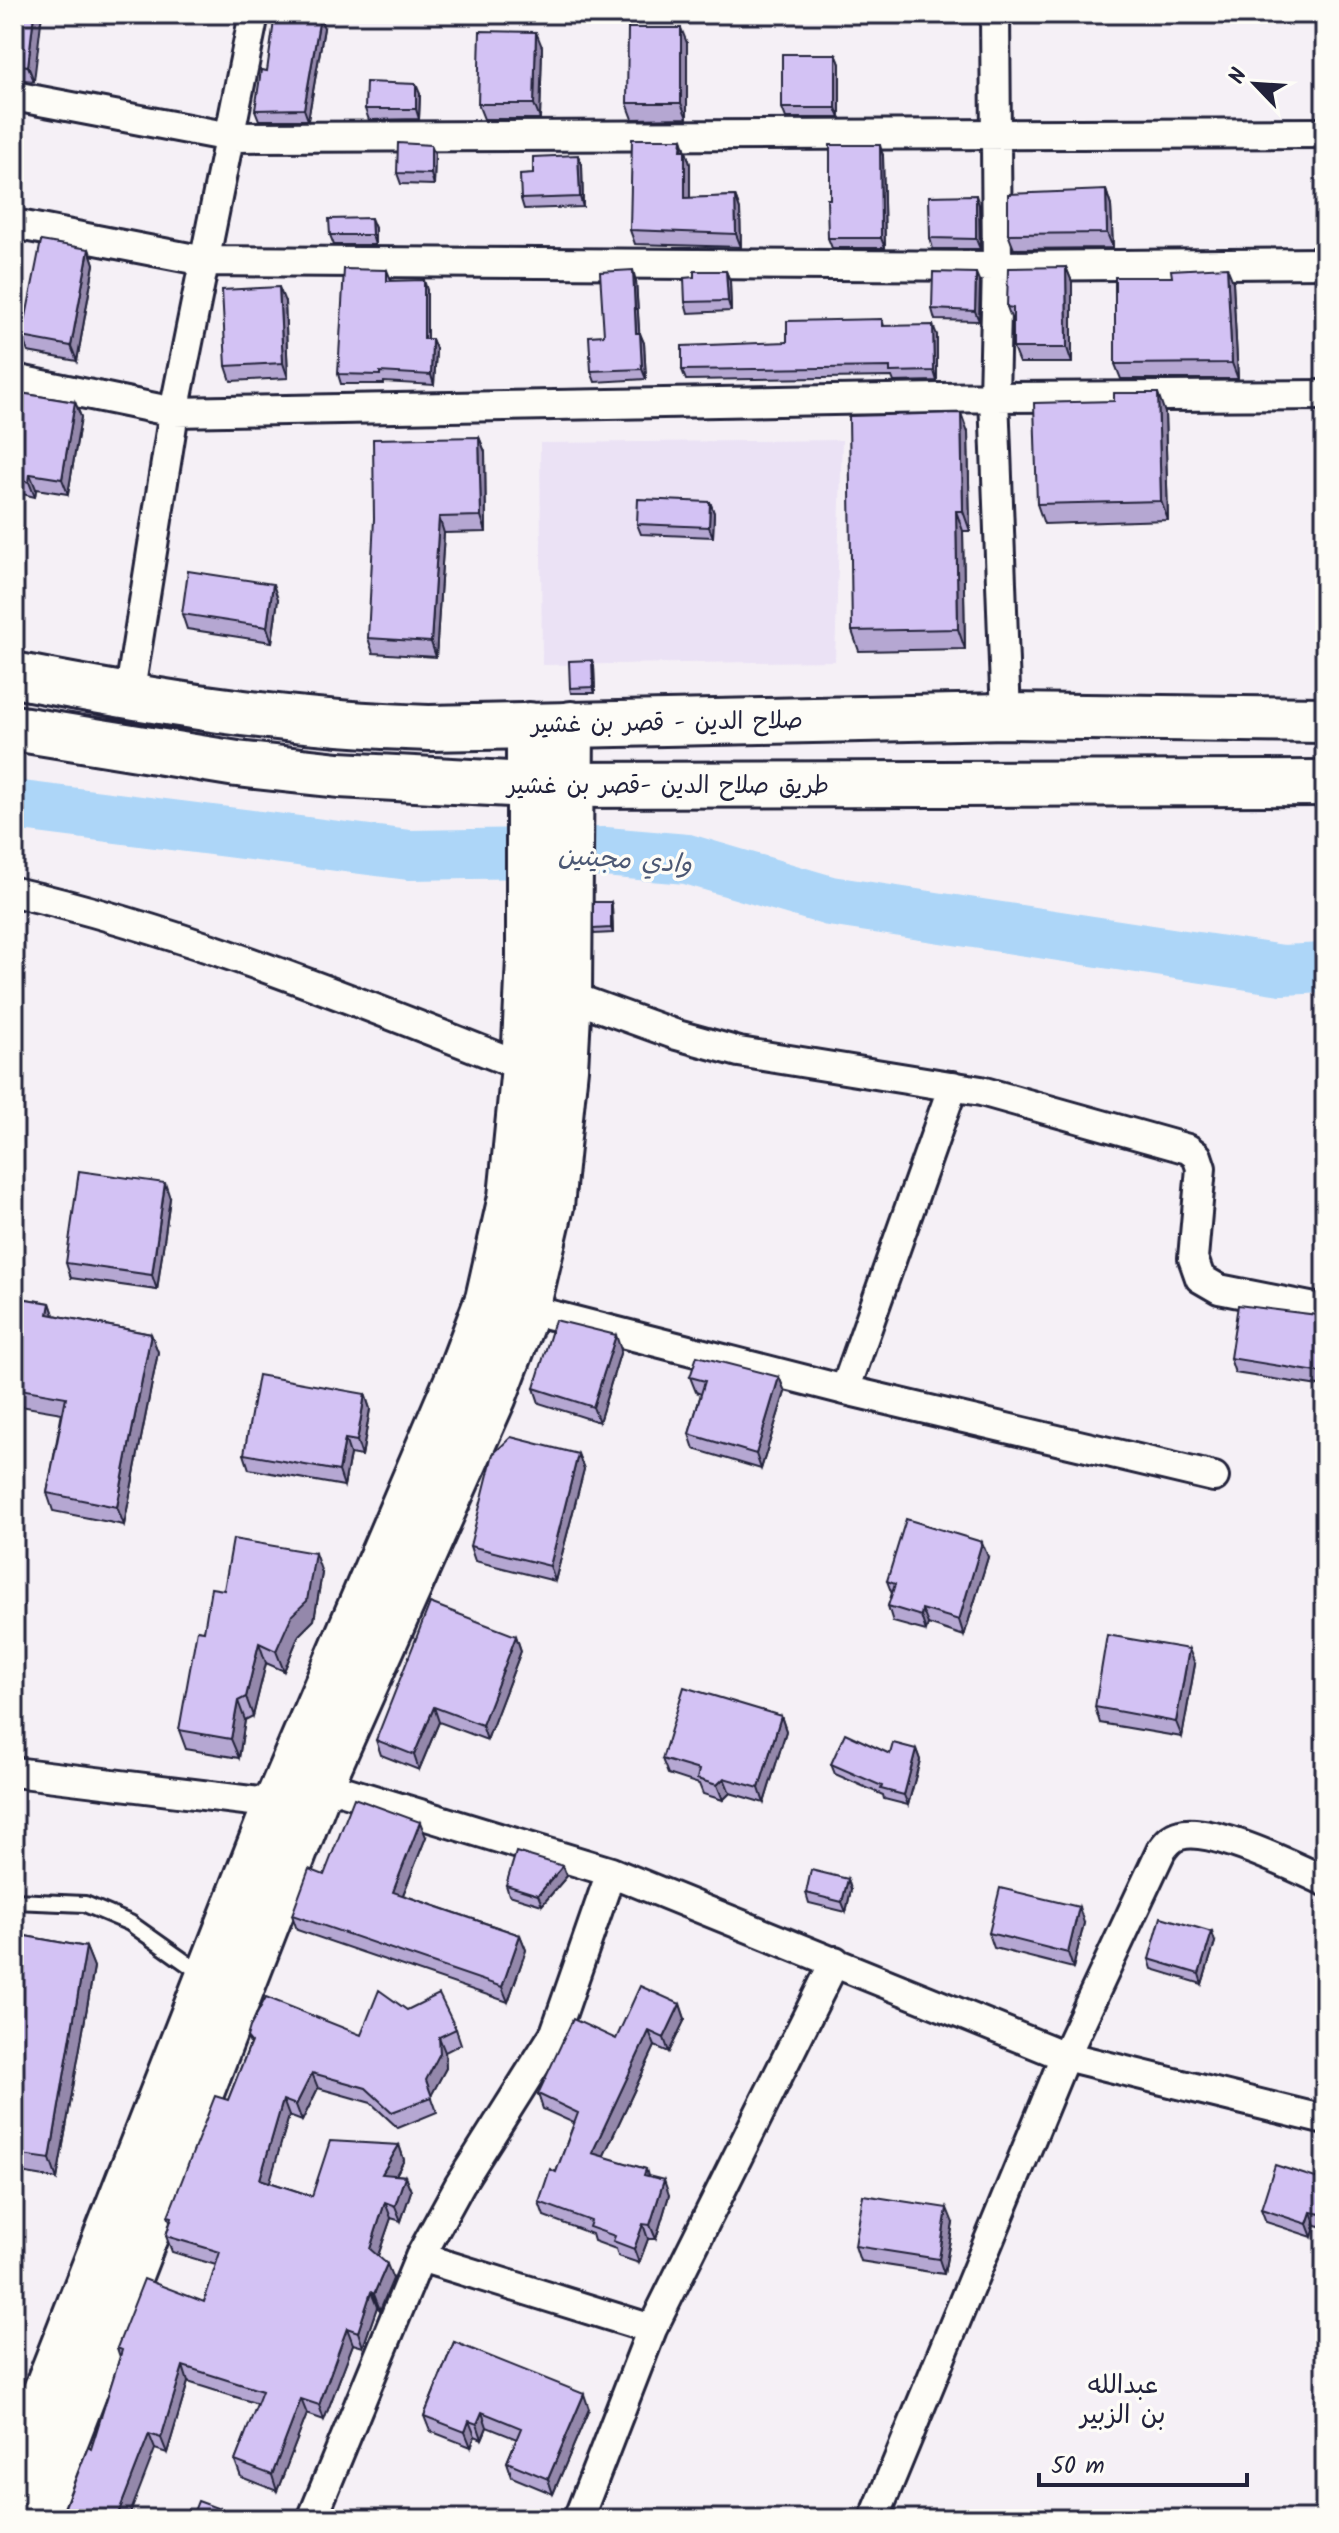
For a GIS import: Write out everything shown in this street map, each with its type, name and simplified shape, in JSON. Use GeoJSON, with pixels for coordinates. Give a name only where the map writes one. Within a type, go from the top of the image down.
{"type":"FeatureCollection","features":[{"type":"Feature","properties":{"kind":"main road","name":"صلاح الدين - قصر بن غشير"},"geometry":{"type":"LineString","coordinates":[[14,675],[247,715],[357,726],[429,728],[1006,716],[1325,720]]}},
{"type":"Feature","properties":{"kind":"main road"},"geometry":{"type":"LineString","coordinates":[[35,2519],[223,1983],[276,1804],[456,1383],[507,1304],[551,1206],[560,1140],[549,803],[550,724]]}},
{"type":"Feature","properties":{"kind":"main road","name":"طريق صلاح الدين -قصر بن غشير"},"geometry":{"type":"LineString","coordinates":[[14,728],[237,764],[549,803],[1325,783]]}},
{"type":"Feature","properties":{"kind":"main road"},"geometry":{"type":"LineString","coordinates":[[14,2472],[223,1983],[321,1784],[494,1396],[507,1304],[511,1197],[524,1067],[556,971]]}},
{"type":"Feature","properties":{"kind":"street"},"geometry":{"type":"LineString","coordinates":[[129,697],[174,412],[254,14]]}},
{"type":"Feature","properties":{"kind":"street"},"geometry":{"type":"LineString","coordinates":[[995,14],[997,266],[994,397],[1006,716]]}},
{"type":"Feature","properties":{"kind":"street"},"geometry":{"type":"LineString","coordinates":[[14,96],[230,137],[1325,133]]}},
{"type":"Feature","properties":{"kind":"street"},"geometry":{"type":"LineString","coordinates":[[14,224],[205,261],[997,266],[1325,263]]}},
{"type":"Feature","properties":{"kind":"street"},"geometry":{"type":"LineString","coordinates":[[14,379],[174,412],[994,397],[1325,395]]}},
{"type":"Feature","properties":{"kind":"street"},"geometry":{"type":"LineString","coordinates":[[15,900],[116,918],[236,957],[524,1067]]}},
{"type":"Feature","properties":{"kind":"street"},"geometry":{"type":"LineString","coordinates":[[556,971],[677,1035],[739,1052],[981,1091],[1188,1149],[1197,1156],[1201,1168],[1193,1258],[1200,1278],[1219,1289],[1325,1310]]}},
{"type":"Feature","properties":{"kind":"street"},"geometry":{"type":"LineString","coordinates":[[845,1390],[953,1086]]}},
{"type":"Feature","properties":{"kind":"street"},"geometry":{"type":"LineString","coordinates":[[507,1304],[845,1390],[1214,1477]]}},
{"type":"Feature","properties":{"kind":"street"},"geometry":{"type":"LineString","coordinates":[[14,1772],[276,1804]]}},
{"type":"Feature","properties":{"kind":"street"},"geometry":{"type":"LineString","coordinates":[[321,1784],[611,1872],[1065,2056],[1325,2120]]}},
{"type":"Feature","properties":{"kind":"street"},"geometry":{"type":"LineString","coordinates":[[874,2519],[1065,2056],[1161,1851],[1170,1840],[1181,1834],[1195,1834],[1236,1844],[1325,1881]]}},
{"type":"Feature","properties":{"kind":"street"},"geometry":{"type":"LineString","coordinates":[[312,2519],[420,2257],[460,2184],[555,2033],[611,1872]]}},
{"type":"Feature","properties":{"kind":"street"},"geometry":{"type":"LineString","coordinates":[[578,2519],[652,2329],[835,1961]]}},
{"type":"Feature","properties":{"kind":"street"},"geometry":{"type":"LineString","coordinates":[[420,2257],[652,2329]]}},
{"type":"Feature","properties":{"kind":"lane"},"geometry":{"type":"LineString","coordinates":[[14,1901],[85,1904],[130,1923],[223,1983]]}},
{"type":"Feature","properties":{"kind":"shaded area"},"geometry":{"type":"Polygon","coordinates":[[[842,440],[835,661],[542,665],[540,443],[842,440]]]}},
{"type":"Feature","properties":{"kind":"building"},"geometry":{"type":"Polygon","coordinates":[[[14,14],[34,14],[28,66],[14,64],[14,14]]]}},
{"type":"Feature","properties":{"kind":"building"},"geometry":{"type":"Polygon","coordinates":[[[275,14],[320,17],[304,109],[255,110],[261,70],[267,71],[275,14]]]}},
{"type":"Feature","properties":{"kind":"building"},"geometry":{"type":"Polygon","coordinates":[[[628,28],[681,28],[681,103],[627,103],[628,28]]]}},
{"type":"Feature","properties":{"kind":"building"},"geometry":{"type":"Polygon","coordinates":[[[480,31],[536,32],[534,104],[478,104],[480,31]]]}},
{"type":"Feature","properties":{"kind":"building"},"geometry":{"type":"Polygon","coordinates":[[[782,54],[836,54],[836,108],[782,108],[782,54]]]}},
{"type":"Feature","properties":{"kind":"building"},"geometry":{"type":"Polygon","coordinates":[[[366,82],[416,84],[416,109],[365,109],[366,82]]]}},
{"type":"Feature","properties":{"kind":"building"},"geometry":{"type":"Polygon","coordinates":[[[632,139],[682,139],[681,150],[685,150],[685,198],[735,196],[736,234],[630,230],[632,139]]]}},
{"type":"Feature","properties":{"kind":"building"},"geometry":{"type":"Polygon","coordinates":[[[398,143],[431,145],[431,174],[397,173],[398,143]]]}},
{"type":"Feature","properties":{"kind":"building"},"geometry":{"type":"Polygon","coordinates":[[[830,145],[880,145],[881,238],[828,238],[830,145]]]}},
{"type":"Feature","properties":{"kind":"building"},"geometry":{"type":"Polygon","coordinates":[[[578,155],[580,197],[521,199],[520,175],[533,174],[533,157],[578,155]]]}},
{"type":"Feature","properties":{"kind":"building"},"geometry":{"type":"Polygon","coordinates":[[[1106,190],[1107,233],[1008,234],[1008,194],[1106,190]]]}},
{"type":"Feature","properties":{"kind":"building"},"geometry":{"type":"Polygon","coordinates":[[[976,195],[976,239],[930,238],[929,196],[976,195]]]}},
{"type":"Feature","properties":{"kind":"building"},"geometry":{"type":"Polygon","coordinates":[[[371,218],[372,235],[330,235],[329,219],[371,218]]]}},
{"type":"Feature","properties":{"kind":"building"},"geometry":{"type":"Polygon","coordinates":[[[41,241],[89,249],[71,346],[22,337],[41,241]]]}},
{"type":"Feature","properties":{"kind":"building"},"geometry":{"type":"Polygon","coordinates":[[[1066,267],[1067,348],[1013,348],[1013,308],[1007,307],[1008,268],[1066,267]]]}},
{"type":"Feature","properties":{"kind":"building"},"geometry":{"type":"Polygon","coordinates":[[[1227,267],[1232,363],[1115,364],[1115,277],[1172,277],[1171,270],[1227,267]]]}},
{"type":"Feature","properties":{"kind":"building"},"geometry":{"type":"Polygon","coordinates":[[[344,269],[387,270],[387,281],[424,280],[424,339],[432,339],[431,375],[380,372],[380,375],[338,374],[344,269]]]}},
{"type":"Feature","properties":{"kind":"building"},"geometry":{"type":"Polygon","coordinates":[[[633,270],[636,333],[640,333],[642,369],[591,371],[589,336],[604,335],[600,272],[633,270]]]}},
{"type":"Feature","properties":{"kind":"building"},"geometry":{"type":"Polygon","coordinates":[[[694,271],[726,271],[728,301],[685,302],[684,278],[694,277],[694,271]]]}},
{"type":"Feature","properties":{"kind":"building"},"geometry":{"type":"Polygon","coordinates":[[[933,272],[976,273],[975,311],[932,309],[933,272]]]}},
{"type":"Feature","properties":{"kind":"building"},"geometry":{"type":"Polygon","coordinates":[[[279,287],[283,363],[226,366],[222,290],[279,287]]]}},
{"type":"Feature","properties":{"kind":"building"},"geometry":{"type":"Polygon","coordinates":[[[882,319],[882,326],[933,325],[934,371],[890,372],[890,367],[682,370],[682,346],[787,342],[787,321],[882,319]]]}},
{"type":"Feature","properties":{"kind":"building"},"geometry":{"type":"Polygon","coordinates":[[[14,392],[75,402],[62,479],[30,474],[29,482],[14,478],[14,392]]]}},
{"type":"Feature","properties":{"kind":"building"},"geometry":{"type":"Polygon","coordinates":[[[1114,393],[1158,393],[1161,501],[1037,504],[1034,403],[1114,401],[1114,393]]]}},
{"type":"Feature","properties":{"kind":"building"},"geometry":{"type":"Polygon","coordinates":[[[961,413],[963,511],[956,511],[958,629],[852,631],[849,416],[961,413]]]}},
{"type":"Feature","properties":{"kind":"building"},"geometry":{"type":"Polygon","coordinates":[[[479,437],[481,516],[439,517],[431,642],[368,638],[374,519],[373,439],[479,437]]]}},
{"type":"Feature","properties":{"kind":"building"},"geometry":{"type":"Polygon","coordinates":[[[638,499],[710,502],[709,527],[637,524],[638,499]]]}},
{"type":"Feature","properties":{"kind":"building"},"geometry":{"type":"Polygon","coordinates":[[[188,571],[273,584],[267,627],[182,614],[188,571]]]}},
{"type":"Feature","properties":{"kind":"building"},"geometry":{"type":"Polygon","coordinates":[[[592,660],[593,687],[570,688],[569,661],[592,660]]]}},
{"type":"Feature","properties":{"kind":"building"},"geometry":{"type":"Polygon","coordinates":[[[593,902],[611,902],[611,928],[593,929],[593,902]]]}},
{"type":"Feature","properties":{"kind":"building"},"geometry":{"type":"Polygon","coordinates":[[[79,1171],[165,1183],[152,1275],[66,1263],[79,1171]]]}},
{"type":"Feature","properties":{"kind":"building"},"geometry":{"type":"Polygon","coordinates":[[[14,1297],[50,1303],[48,1314],[151,1334],[117,1507],[47,1493],[66,1397],[14,1388],[14,1297]]]}},
{"type":"Feature","properties":{"kind":"building"},"geometry":{"type":"Polygon","coordinates":[[[1238,1305],[1325,1316],[1323,1373],[1230,1358],[1238,1305]]]}},
{"type":"Feature","properties":{"kind":"building"},"geometry":{"type":"Polygon","coordinates":[[[555,1320],[616,1335],[593,1407],[534,1388],[555,1320]]]}},
{"type":"Feature","properties":{"kind":"building"},"geometry":{"type":"Polygon","coordinates":[[[697,1356],[779,1377],[756,1454],[689,1434],[705,1381],[690,1377],[697,1356]]]}},
{"type":"Feature","properties":{"kind":"building"},"geometry":{"type":"Polygon","coordinates":[[[258,1375],[365,1394],[357,1441],[345,1439],[339,1471],[244,1454],[258,1375]]]}},
{"type":"Feature","properties":{"kind":"building"},"geometry":{"type":"Polygon","coordinates":[[[511,1437],[578,1454],[550,1566],[470,1546],[493,1454],[511,1437]]]}},
{"type":"Feature","properties":{"kind":"building"},"geometry":{"type":"Polygon","coordinates":[[[906,1519],[982,1542],[959,1620],[922,1609],[921,1616],[888,1606],[895,1584],[887,1581],[906,1519]]]}},
{"type":"Feature","properties":{"kind":"building"},"geometry":{"type":"Polygon","coordinates":[[[233,1539],[315,1553],[307,1601],[292,1615],[276,1651],[259,1643],[246,1697],[238,1701],[231,1739],[179,1730],[197,1630],[204,1631],[211,1588],[224,1590],[233,1539]]]}},
{"type":"Feature","properties":{"kind":"building"},"geometry":{"type":"Polygon","coordinates":[[[430,1603],[516,1636],[482,1725],[434,1707],[414,1755],[376,1740],[430,1603]]]}},
{"type":"Feature","properties":{"kind":"building"},"geometry":{"type":"Polygon","coordinates":[[[1107,1635],[1189,1649],[1176,1722],[1095,1707],[1107,1635]]]}},
{"type":"Feature","properties":{"kind":"building"},"geometry":{"type":"Polygon","coordinates":[[[684,1687],[781,1716],[759,1788],[724,1778],[717,1785],[697,1779],[699,1770],[662,1759],[684,1687]]]}},
{"type":"Feature","properties":{"kind":"building"},"geometry":{"type":"Polygon","coordinates":[[[845,1733],[890,1754],[893,1743],[916,1749],[904,1795],[881,1789],[882,1786],[831,1764],[845,1733]]]}},
{"type":"Feature","properties":{"kind":"building"},"geometry":{"type":"Polygon","coordinates":[[[354,1798],[420,1822],[393,1892],[520,1935],[502,1987],[292,1915],[309,1869],[324,1875],[354,1798]]]}},
{"type":"Feature","properties":{"kind":"building"},"geometry":{"type":"Polygon","coordinates":[[[516,1852],[563,1866],[538,1895],[506,1885],[516,1852]]]}},
{"type":"Feature","properties":{"kind":"building"},"geometry":{"type":"Polygon","coordinates":[[[811,1870],[848,1879],[842,1902],[806,1893],[811,1870]]]}},
{"type":"Feature","properties":{"kind":"building"},"geometry":{"type":"Polygon","coordinates":[[[1000,1888],[1079,1907],[1068,1953],[989,1933],[1000,1888]]]}},
{"type":"Feature","properties":{"kind":"building"},"geometry":{"type":"Polygon","coordinates":[[[1161,1917],[1212,1932],[1199,1974],[1149,1959],[1161,1917]]]}},
{"type":"Feature","properties":{"kind":"building"},"geometry":{"type":"Polygon","coordinates":[[[14,1934],[86,1947],[50,2159],[14,2154],[14,1934]]]}},
{"type":"Feature","properties":{"kind":"building"},"geometry":{"type":"Polygon","coordinates":[[[640,1986],[680,2004],[664,2038],[649,2031],[592,2153],[646,2169],[644,2175],[664,2180],[650,2225],[643,2224],[634,2249],[613,2241],[615,2236],[589,2227],[591,2221],[539,2202],[550,2169],[556,2172],[578,2113],[538,2094],[573,2019],[616,2039],[640,1986]]]}},
{"type":"Feature","properties":{"kind":"building"},"geometry":{"type":"Polygon","coordinates":[[[379,1990],[407,2010],[439,1994],[456,2029],[439,2037],[440,2053],[426,2080],[432,2097],[392,2112],[366,2088],[312,2073],[296,2105],[283,2100],[260,2179],[312,2196],[330,2141],[399,2145],[382,2174],[405,2176],[395,2206],[385,2202],[370,2249],[387,2264],[374,2294],[371,2292],[358,2332],[347,2328],[319,2405],[301,2399],[272,2475],[235,2461],[262,2391],[183,2366],[161,2438],[149,2434],[116,2519],[63,2519],[88,2447],[91,2449],[122,2350],[117,2348],[144,2279],[204,2302],[220,2252],[166,2236],[172,2217],[168,2216],[215,2096],[228,2100],[251,2042],[247,2037],[250,2027],[266,1997],[361,2035],[379,1990]]]}},
{"type":"Feature","properties":{"kind":"building"},"geometry":{"type":"Polygon","coordinates":[[[1275,2165],[1325,2181],[1325,2215],[1311,2212],[1307,2224],[1261,2209],[1275,2165]]]}},
{"type":"Feature","properties":{"kind":"building"},"geometry":{"type":"Polygon","coordinates":[[[863,2195],[947,2208],[939,2259],[855,2246],[863,2195]]]}},
{"type":"Feature","properties":{"kind":"building"},"geometry":{"type":"Polygon","coordinates":[[[454,2342],[584,2394],[548,2479],[507,2462],[521,2428],[482,2412],[477,2424],[469,2421],[465,2432],[424,2416],[454,2342]]]}},
{"type":"Feature","properties":{"kind":"building"},"geometry":{"type":"Polygon","coordinates":[[[198,2501],[220,2509],[216,2519],[191,2519],[198,2501]]]}},
{"type":"Feature","properties":{"kind":"waterway","name":"وادي مجينين"},"geometry":{"type":"LineString","coordinates":[[14,805],[409,855],[605,852],[687,859],[830,901],[1282,970],[1325,968]]}},
{"type":"Feature","properties":{"kind":"district","name":"عبدالله بن الزبير"},"geometry":{"type":"Point","coordinates":[1123,2399]}}]}
